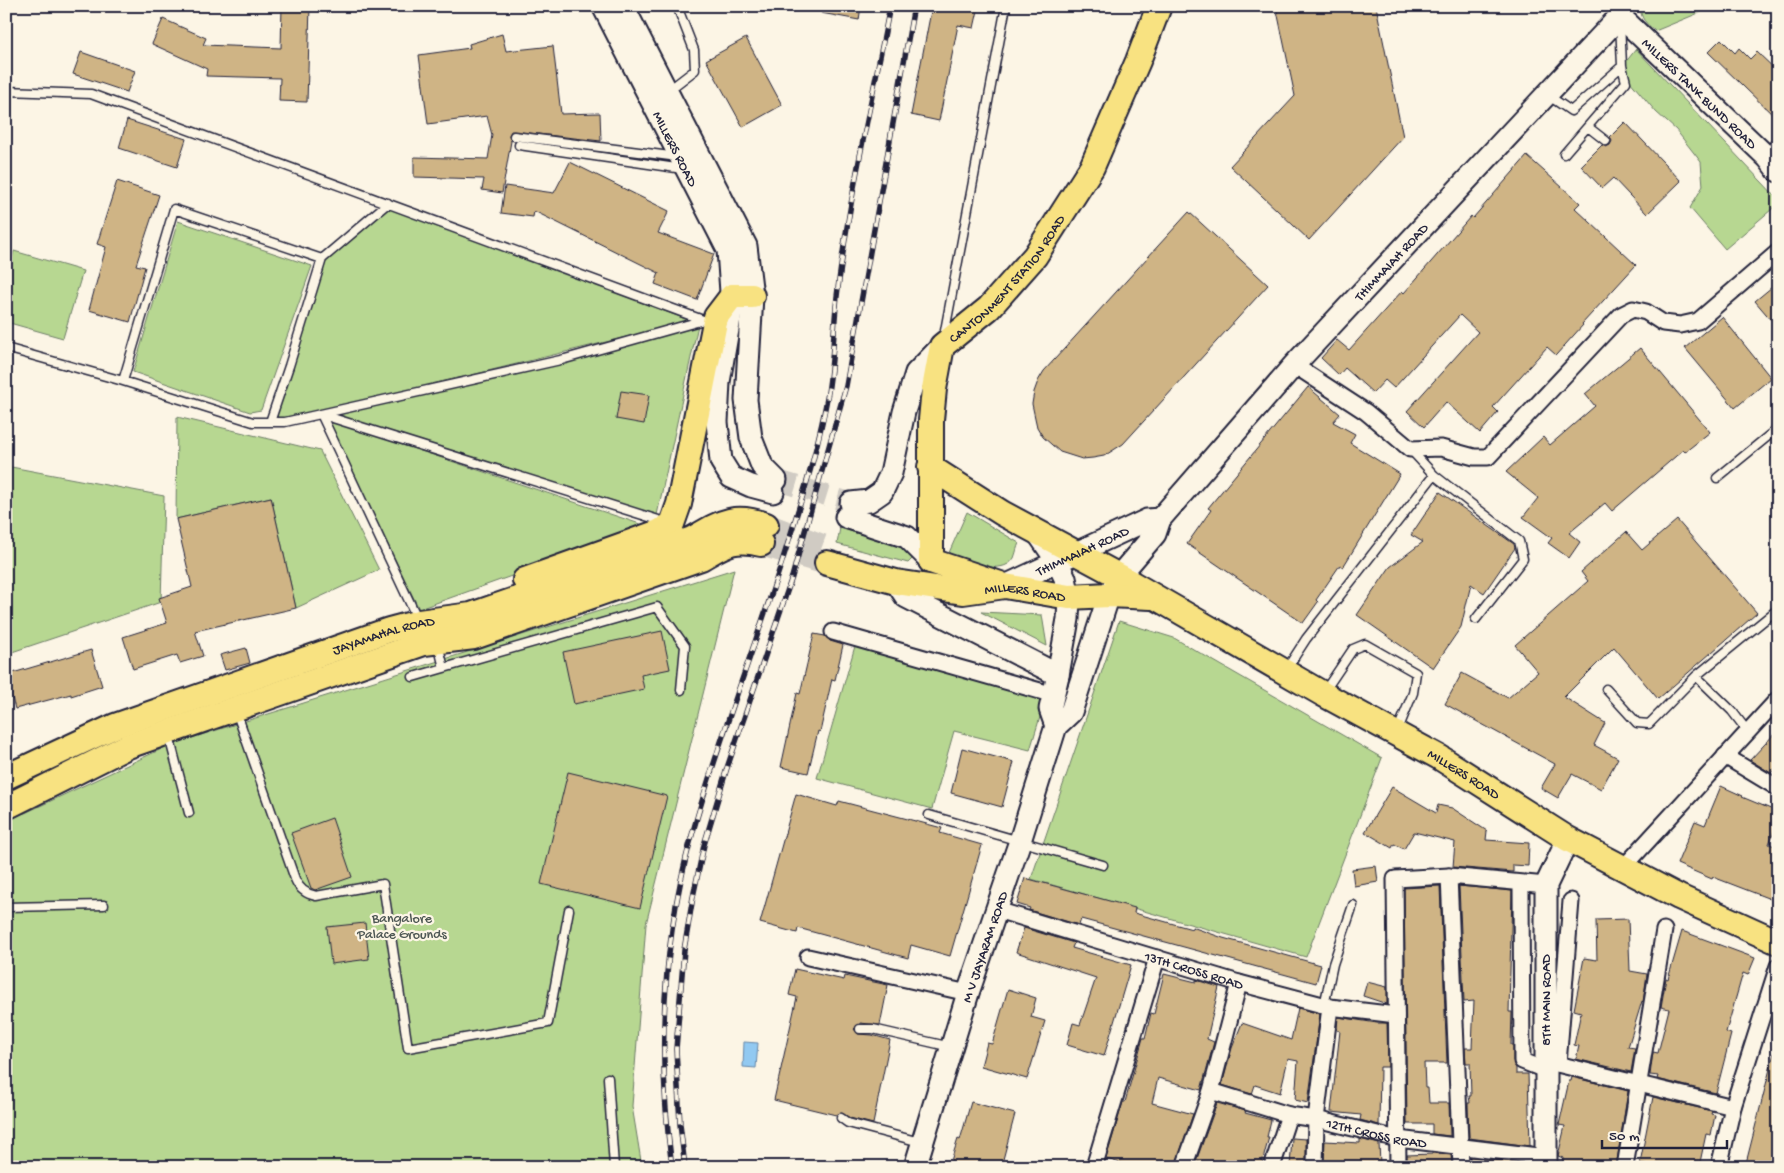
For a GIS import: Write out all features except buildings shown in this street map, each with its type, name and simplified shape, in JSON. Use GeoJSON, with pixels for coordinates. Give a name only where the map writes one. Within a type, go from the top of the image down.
{"type":"FeatureCollection","features":[{"type":"Feature","properties":{"kind":"main road","name":"CANTONMENT STATION ROAD"},"geometry":{"type":"LineString","coordinates":[[930,467],[934,389],[942,346],[989,308],[1035,256],[1092,167],[1138,61],[1159,6]]}},
{"type":"Feature","properties":{"kind":"main road"},"geometry":{"type":"LineString","coordinates":[[419,622],[465,601],[659,532],[672,524],[679,504],[710,318],[742,296]]}},
{"type":"Feature","properties":{"kind":"main road"},"geometry":{"type":"LineString","coordinates":[[930,467],[1002,513],[1037,532],[1066,557],[1114,586]]}},
{"type":"Feature","properties":{"kind":"main road"},"geometry":{"type":"LineString","coordinates":[[930,467],[931,561],[1005,586]]}},
{"type":"Feature","properties":{"kind":"main road","name":"JAYAMAHAL ROAD"},"geometry":{"type":"LineString","coordinates":[[6,777],[115,726],[389,630],[419,622],[470,615],[692,539],[723,522],[751,520],[764,535],[747,541],[728,543],[701,558],[474,637],[424,643],[128,746],[6,807]]}},
{"type":"Feature","properties":{"kind":"main road","name":"MILLERS ROAD"},"geometry":{"type":"LineString","coordinates":[[931,561],[916,568],[830,556],[896,582],[963,592],[1005,586],[1069,597],[1114,586],[1155,597],[1323,694],[1439,757],[1568,839],[1680,897],[1778,942]]}},
{"type":"Feature","properties":{"kind":"street","name":"MILLERS ROAD"},"geometry":{"type":"LineString","coordinates":[[603,6],[659,96],[746,246],[742,296]]}},
{"type":"Feature","properties":{"kind":"street","name":"MILLERS ROAD"},"geometry":{"type":"LineString","coordinates":[[623,6],[684,163],[728,250],[742,296]]}},
{"type":"Feature","properties":{"kind":"street","name":"THIMMAIAH ROAD"},"geometry":{"type":"LineString","coordinates":[[1114,586],[1155,534],[1160,519],[1294,365],[1622,11]]}},
{"type":"Feature","properties":{"kind":"street","name":"MILLERS TANK BUND ROAD"},"geometry":{"type":"LineString","coordinates":[[1622,11],[1774,159]]}},
{"type":"Feature","properties":{"kind":"street"},"geometry":{"type":"LineString","coordinates":[[1294,365],[1366,412],[1410,449],[1441,448],[1474,457],[1488,457],[1622,314],[1633,309],[1646,312],[1663,323],[1680,325],[1698,321],[1778,252]]}},
{"type":"Feature","properties":{"kind":"street"},"geometry":{"type":"LineString","coordinates":[[742,296],[746,400],[751,438],[762,466],[774,486],[751,486],[732,477],[721,461],[717,422],[719,382],[742,296]]}},
{"type":"Feature","properties":{"kind":"street"},"geometry":{"type":"LineString","coordinates":[[931,561],[907,537],[849,510],[869,501],[882,492],[891,473],[904,412],[916,374],[942,346]]}},
{"type":"Feature","properties":{"kind":"street","name":"THIMMAIAH ROAD"},"geometry":{"type":"LineString","coordinates":[[1005,586],[1147,520],[1160,519]]}},
{"type":"Feature","properties":{"kind":"street","name":"M V JAYARAM ROAD"},"geometry":{"type":"LineString","coordinates":[[1056,726],[1050,708],[1068,619],[1069,597],[1065,578],[1066,557]]}},
{"type":"Feature","properties":{"kind":"street"},"geometry":{"type":"LineString","coordinates":[[896,582],[906,598],[1056,685]]}},
{"type":"Feature","properties":{"kind":"street","name":"M V JAYARAM ROAD"},"geometry":{"type":"LineString","coordinates":[[915,1167],[968,992],[1020,841],[1056,726],[1071,712],[1114,586]]}},
{"type":"Feature","properties":{"kind":"street"},"geometry":{"type":"LineString","coordinates":[[833,632],[1056,685]]}},
{"type":"Feature","properties":{"kind":"street"},"geometry":{"type":"LineString","coordinates":[[1623,868],[1778,699]]}},
{"type":"Feature","properties":{"kind":"street"},"geometry":{"type":"LineString","coordinates":[[1725,756],[1778,788]]}},
{"type":"Feature","properties":{"kind":"street","name":"8TH MAIN ROAD"},"geometry":{"type":"LineString","coordinates":[[1546,1162],[1549,1065],[1546,885],[1568,839]]}},
{"type":"Feature","properties":{"kind":"street"},"geometry":{"type":"LineString","coordinates":[[1398,1167],[1395,879],[1449,876],[1546,885]]}},
{"type":"Feature","properties":{"kind":"street"},"geometry":{"type":"LineString","coordinates":[[1449,876],[1461,1167]]}},
{"type":"Feature","properties":{"kind":"street"},"geometry":{"type":"LineString","coordinates":[[1521,890],[1522,1061],[1640,1084],[1733,1107]]}},
{"type":"Feature","properties":{"kind":"street"},"geometry":{"type":"LineString","coordinates":[[1549,1065],[1571,901]]}},
{"type":"Feature","properties":{"kind":"street","name":"13TH CROSS ROAD"},"geometry":{"type":"LineString","coordinates":[[997,910],[1239,983],[1327,1006],[1396,1014]]}},
{"type":"Feature","properties":{"kind":"street"},"geometry":{"type":"LineString","coordinates":[[1626,1167],[1664,930]]}},
{"type":"Feature","properties":{"kind":"street"},"geometry":{"type":"LineString","coordinates":[[808,957],[968,992]]}},
{"type":"Feature","properties":{"kind":"street"},"geometry":{"type":"LineString","coordinates":[[1094,1167],[1157,958]]}},
{"type":"Feature","properties":{"kind":"street"},"geometry":{"type":"LineString","coordinates":[[1719,1167],[1733,1107],[1778,966]]}},
{"type":"Feature","properties":{"kind":"street"},"geometry":{"type":"LineString","coordinates":[[1184,1167],[1211,1091],[1239,983]]}},
{"type":"Feature","properties":{"kind":"street"},"geometry":{"type":"LineString","coordinates":[[1315,1167],[1316,1119],[1327,1006]]}},
{"type":"Feature","properties":{"kind":"street","name":"12TH CROSS ROAD"},"geometry":{"type":"LineString","coordinates":[[1211,1091],[1289,1115],[1316,1119],[1398,1139],[1460,1146],[1546,1162]]}},
{"type":"Feature","properties":{"kind":"street"},"geometry":{"type":"LineString","coordinates":[[1272,1167],[1289,1115]]}},
{"type":"Feature","properties":{"kind":"lane"},"geometry":{"type":"LineString","coordinates":[[659,96],[696,70],[694,50],[677,6]]}},
{"type":"Feature","properties":{"kind":"lane"},"geometry":{"type":"LineString","coordinates":[[942,346],[1006,6]]}},
{"type":"Feature","properties":{"kind":"lane"},"geometry":{"type":"LineString","coordinates":[[1564,154],[1626,82],[1622,66],[1622,11]]}},
{"type":"Feature","properties":{"kind":"lane"},"geometry":{"type":"LineString","coordinates":[[1547,94],[1571,111],[1622,66]]}},
{"type":"Feature","properties":{"kind":"lane"},"geometry":{"type":"LineString","coordinates":[[6,91],[91,94],[710,318]]}},
{"type":"Feature","properties":{"kind":"lane"},"geometry":{"type":"LineString","coordinates":[[1588,127],[1606,141]]}},
{"type":"Feature","properties":{"kind":"lane"},"geometry":{"type":"LineString","coordinates":[[514,136],[684,163]]}},
{"type":"Feature","properties":{"kind":"lane"},"geometry":{"type":"LineString","coordinates":[[519,145],[684,163]]}},
{"type":"Feature","properties":{"kind":"lane"},"geometry":{"type":"LineString","coordinates":[[270,422],[322,259],[388,203]]}},
{"type":"Feature","properties":{"kind":"lane"},"geometry":{"type":"LineString","coordinates":[[123,381],[174,209],[322,259]]}},
{"type":"Feature","properties":{"kind":"lane"},"geometry":{"type":"LineString","coordinates":[[6,348],[123,381],[253,422],[285,422],[565,360],[710,318]]}},
{"type":"Feature","properties":{"kind":"lane"},"geometry":{"type":"LineString","coordinates":[[321,414],[672,524]]}},
{"type":"Feature","properties":{"kind":"lane"},"geometry":{"type":"LineString","coordinates":[[321,414],[419,622]]}},
{"type":"Feature","properties":{"kind":"lane"},"geometry":{"type":"LineString","coordinates":[[1717,478],[1778,428]]}},
{"type":"Feature","properties":{"kind":"lane"},"geometry":{"type":"LineString","coordinates":[[1410,449],[1434,475],[1519,541],[1522,559],[1476,619]]}},
{"type":"Feature","properties":{"kind":"lane"},"geometry":{"type":"LineString","coordinates":[[1285,672],[1306,640],[1434,475]]}},
{"type":"Feature","properties":{"kind":"lane"},"geometry":{"type":"LineString","coordinates":[[413,677],[657,607],[685,646],[681,690]]}},
{"type":"Feature","properties":{"kind":"lane"},"geometry":{"type":"LineString","coordinates":[[1606,689],[1637,723],[1648,724],[1696,676],[1778,609]]}},
{"type":"Feature","properties":{"kind":"lane"},"geometry":{"type":"LineString","coordinates":[[1323,694],[1353,649],[1365,644],[1416,673],[1413,693],[1396,734]]}},
{"type":"Feature","properties":{"kind":"lane"},"geometry":{"type":"LineString","coordinates":[[440,652],[444,668]]}},
{"type":"Feature","properties":{"kind":"lane"},"geometry":{"type":"LineString","coordinates":[[1696,676],[1732,711],[1748,732]]}},
{"type":"Feature","properties":{"kind":"lane"},"geometry":{"type":"LineString","coordinates":[[236,709],[295,879],[300,888],[310,895],[316,896],[383,884],[408,1048],[548,1023],[569,910]]}},
{"type":"Feature","properties":{"kind":"lane"},"geometry":{"type":"LineString","coordinates":[[170,740],[189,813]]}},
{"type":"Feature","properties":{"kind":"lane"},"geometry":{"type":"LineString","coordinates":[[929,815],[1103,865]]}},
{"type":"Feature","properties":{"kind":"lane"},"geometry":{"type":"LineString","coordinates":[[6,907],[104,905]]}},
{"type":"Feature","properties":{"kind":"lane"},"geometry":{"type":"LineString","coordinates":[[1327,1006],[1333,964],[1353,905]]}},
{"type":"Feature","properties":{"kind":"lane"},"geometry":{"type":"LineString","coordinates":[[860,1029],[872,1029],[952,1047]]}},
{"type":"Feature","properties":{"kind":"lane"},"geometry":{"type":"LineString","coordinates":[[608,1078],[614,1167]]}},
{"type":"Feature","properties":{"kind":"lane"},"geometry":{"type":"LineString","coordinates":[[841,1118],[848,1123],[922,1143]]}},
{"type":"Feature","properties":{"kind":"green space"},"geometry":{"type":"Polygon","coordinates":[[[1641,6],[1716,6],[1655,31],[1642,17],[1641,6]]]}},
{"type":"Feature","properties":{"kind":"green space"},"geometry":{"type":"Polygon","coordinates":[[[1636,49],[1778,199],[1778,204],[1725,249],[1690,208],[1703,186],[1701,162],[1676,130],[1656,112],[1629,80],[1625,63],[1636,49]]]}},
{"type":"Feature","properties":{"kind":"green space"},"geometry":{"type":"Polygon","coordinates":[[[388,207],[691,321],[285,421],[271,421],[324,261],[388,207]]]}},
{"type":"Feature","properties":{"kind":"green space"},"geometry":{"type":"Polygon","coordinates":[[[178,221],[312,266],[261,410],[250,412],[133,372],[178,221]]]}},
{"type":"Feature","properties":{"kind":"green space"},"geometry":{"type":"Polygon","coordinates":[[[14,251],[83,271],[63,338],[6,322],[6,279],[14,251]]]}},
{"type":"Feature","properties":{"kind":"green space"},"geometry":{"type":"Polygon","coordinates":[[[698,325],[657,515],[337,415],[564,362],[698,325]]]}},
{"type":"Feature","properties":{"kind":"green space"},"geometry":{"type":"Polygon","coordinates":[[[177,417],[320,451],[379,570],[296,608],[271,497],[176,519],[177,417]]]}},
{"type":"Feature","properties":{"kind":"green space"},"geometry":{"type":"Polygon","coordinates":[[[328,420],[649,527],[419,609],[328,420]]]}},
{"type":"Feature","properties":{"kind":"green space"},"geometry":{"type":"Polygon","coordinates":[[[6,466],[164,496],[161,602],[6,654],[6,466]]]}},
{"type":"Feature","properties":{"kind":"green space"},"geometry":{"type":"Polygon","coordinates":[[[967,512],[1019,543],[1014,558],[1008,564],[1001,567],[983,566],[948,555],[967,512]]]}},
{"type":"Feature","properties":{"kind":"green space"},"geometry":{"type":"Polygon","coordinates":[[[840,528],[906,548],[913,558],[908,563],[837,544],[840,528]]]}},
{"type":"Feature","properties":{"kind":"green space","name":"Bangalore Palace Grounds"},"geometry":{"type":"Polygon","coordinates":[[[734,569],[646,924],[632,1106],[642,1167],[6,1167],[6,817],[25,813],[172,744],[734,569]]]}},
{"type":"Feature","properties":{"kind":"green space"},"geometry":{"type":"Polygon","coordinates":[[[981,612],[1042,615],[1047,646],[981,612]]]}},
{"type":"Feature","properties":{"kind":"green space"},"geometry":{"type":"Polygon","coordinates":[[[1119,621],[1174,638],[1382,758],[1306,957],[1031,879],[1119,621]]]}},
{"type":"Feature","properties":{"kind":"green space"},"geometry":{"type":"Polygon","coordinates":[[[855,646],[1046,697],[1030,750],[954,731],[932,809],[817,778],[855,646]]]}},
{"type":"Feature","properties":{"kind":"water"},"geometry":{"type":"Polygon","coordinates":[[[744,1042],[758,1043],[756,1068],[743,1067],[744,1042]]]}},
{"type":"Feature","properties":{"kind":"tunnel"},"geometry":{"type":"LineString","coordinates":[[776,480],[851,503]]}},
{"type":"Feature","properties":{"kind":"tunnel"},"geometry":{"type":"LineString","coordinates":[[766,525],[833,550]]}},
{"type":"Feature","properties":{"kind":"tunnel"},"geometry":{"type":"LineString","coordinates":[[761,544],[827,563]]}},
{"type":"Feature","properties":{"kind":"railway"},"geometry":{"type":"LineString","coordinates":[[672,1167],[667,1125],[664,1042],[665,1000],[674,917],[692,835],[704,795],[784,557],[821,429],[829,388],[843,253],[890,6]]}},
{"type":"Feature","properties":{"kind":"railway"},"geometry":{"type":"LineString","coordinates":[[685,1167],[680,1124],[676,1049],[684,950],[693,897],[704,845],[727,768],[792,577],[846,386],[914,6]]}}]}
